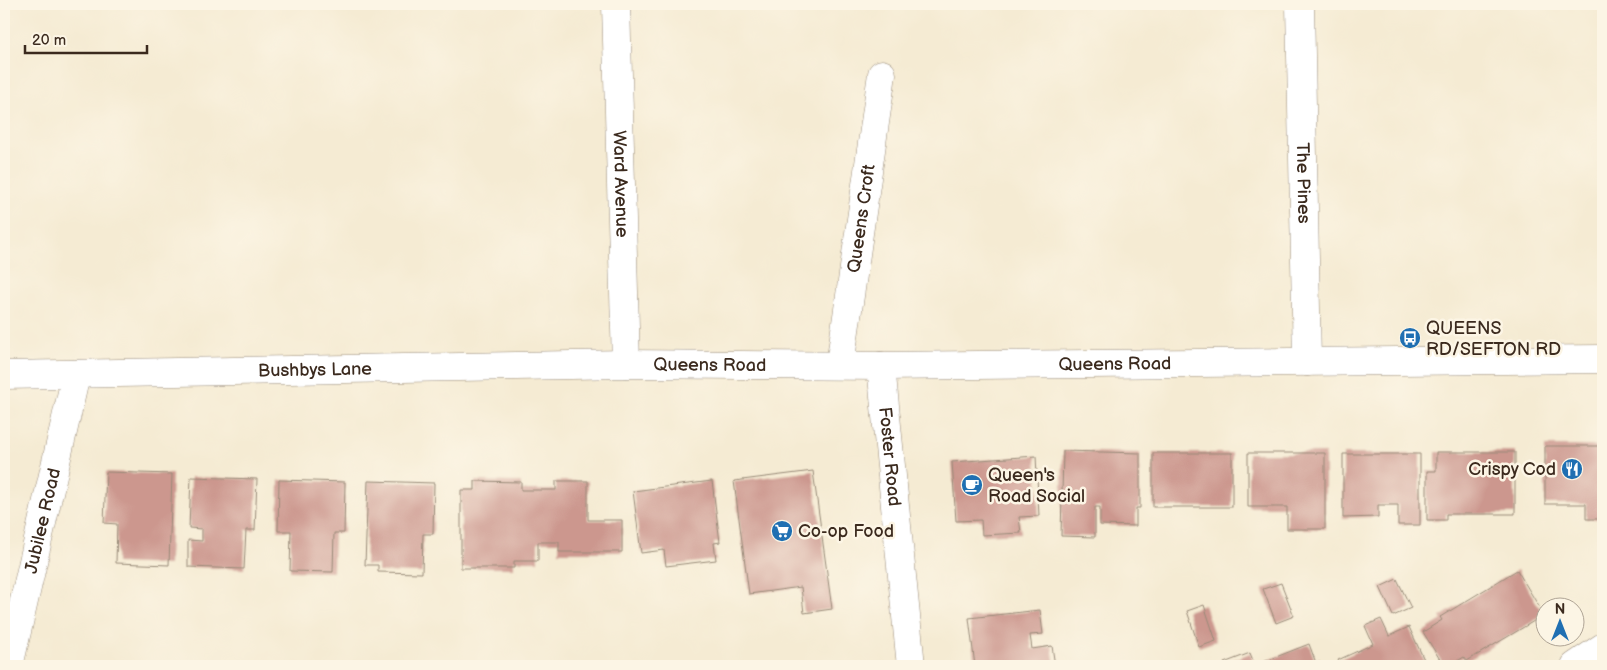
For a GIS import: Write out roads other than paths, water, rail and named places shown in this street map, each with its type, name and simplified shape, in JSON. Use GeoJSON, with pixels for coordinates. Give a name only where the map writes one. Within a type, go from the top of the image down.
{"type":"FeatureCollection","features":[{"type":"Feature","properties":{"kind":"street","name":"Ward Avenue"},"geometry":{"type":"LineString","coordinates":[[616,4],[626,364]]}},
{"type":"Feature","properties":{"kind":"street","name":"The Pines"},"geometry":{"type":"LineString","coordinates":[[1300,4],[1307,362]]}},
{"type":"Feature","properties":{"kind":"street","name":"Queens Croft"},"geometry":{"type":"LineString","coordinates":[[840,365],[882,74]]}},
{"type":"Feature","properties":{"kind":"street","name":"Queens Road"},"geometry":{"type":"LineString","coordinates":[[626,364],[881,366],[1603,359]]}},
{"type":"Feature","properties":{"kind":"street","name":"Bushbys Lane"},"geometry":{"type":"LineString","coordinates":[[4,375],[626,364]]}},
{"type":"Feature","properties":{"kind":"street","name":"Foster Road"},"geometry":{"type":"LineString","coordinates":[[881,366],[911,666]]}},
{"type":"Feature","properties":{"kind":"street","name":"Jubilee Road"},"geometry":{"type":"LineString","coordinates":[[9,666],[76,375]]}},
{"type":"Feature","properties":{"kind":"street"},"geometry":{"type":"LineString","coordinates":[[1575,666],[1603,647]]}},
{"type":"Feature","properties":{"kind":"place","name":"QUEENS RD/SEFTON RD"},"geometry":{"type":"Point","coordinates":[1410,338]}},
{"type":"Feature","properties":{"kind":"place","name":"Crispy Cod"},"geometry":{"type":"Point","coordinates":[1572,469]}},
{"type":"Feature","properties":{"kind":"place","name":"Queen's Road Social"},"geometry":{"type":"Point","coordinates":[972,485]}},
{"type":"Feature","properties":{"kind":"place","name":"Co-op Food"},"geometry":{"type":"Point","coordinates":[782,531]}}]}
